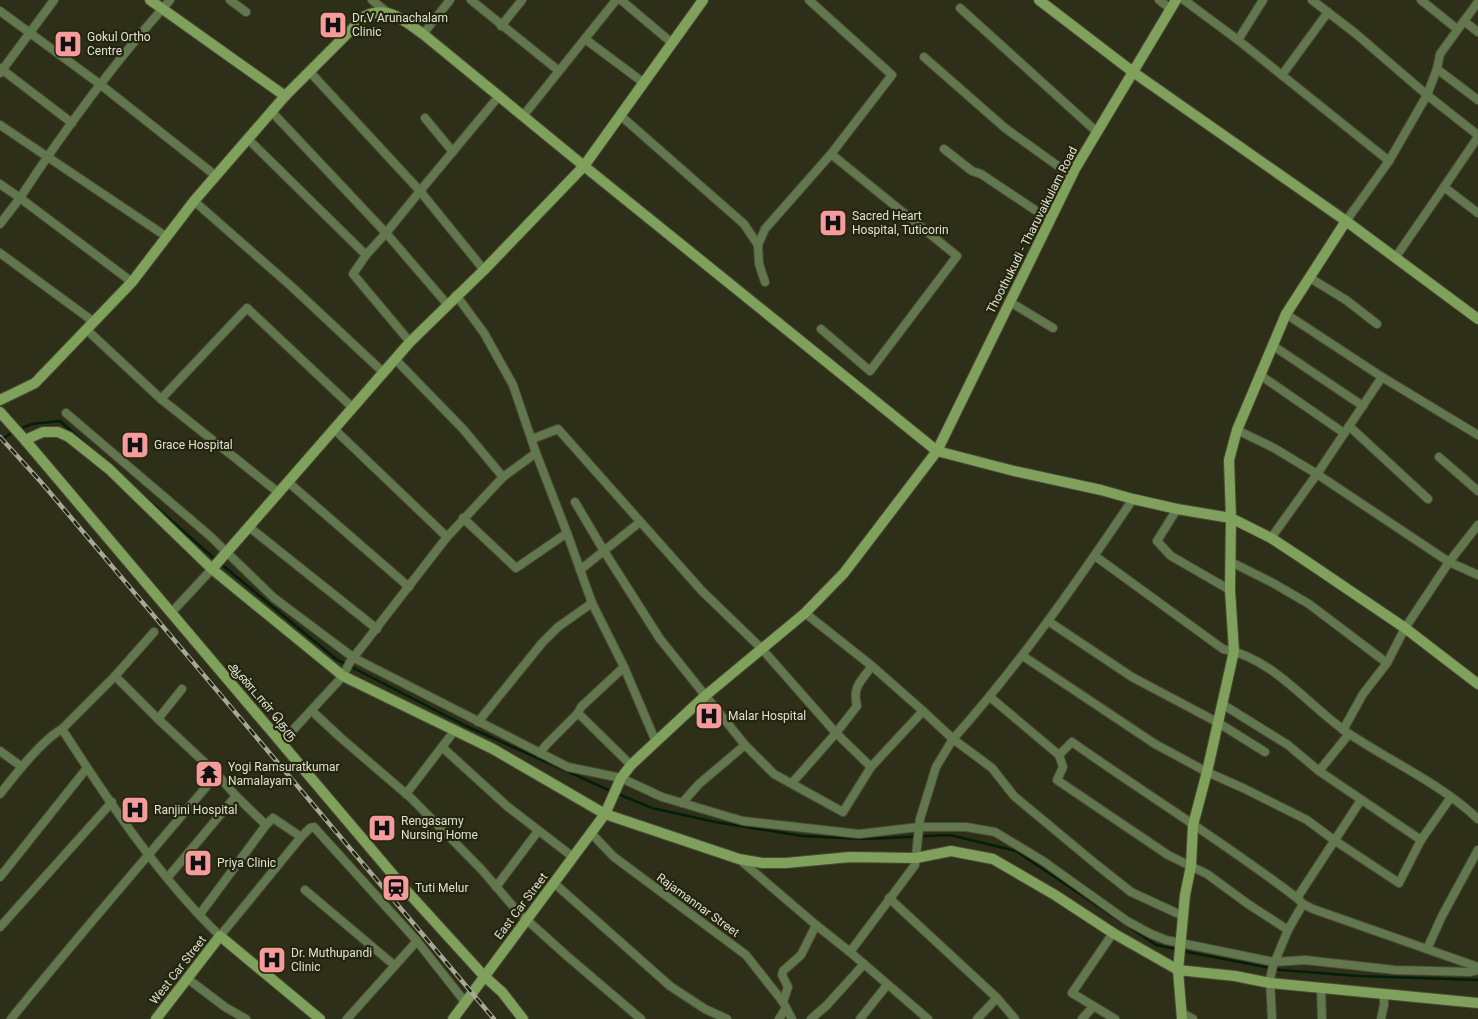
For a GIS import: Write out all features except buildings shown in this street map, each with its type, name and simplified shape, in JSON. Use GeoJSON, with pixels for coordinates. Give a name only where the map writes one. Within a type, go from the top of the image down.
{"type":"FeatureCollection","features":[{"type":"Feature","properties":{"kind":"street"},"geometry":{"type":"LineString","coordinates":[[54,0],[1,70],[72,123]]}},
{"type":"Feature","properties":{"kind":"street"},"geometry":{"type":"LineString","coordinates":[[150,0],[284,96]]}},
{"type":"Feature","properties":{"kind":"street"},"geometry":{"type":"LineString","coordinates":[[0,224],[20,198],[46,157],[170,0]]}},
{"type":"Feature","properties":{"kind":"street"},"geometry":{"type":"LineString","coordinates":[[230,0],[246,12]]}},
{"type":"Feature","properties":{"kind":"street"},"geometry":{"type":"LineString","coordinates":[[372,0],[387,12],[400,18],[423,34],[937,451],[1176,509],[1231,518],[1271,538],[1405,628],[1478,684]]}},
{"type":"Feature","properties":{"kind":"street"},"geometry":{"type":"LineString","coordinates":[[423,34],[450,0]]}},
{"type":"Feature","properties":{"kind":"street"},"geometry":{"type":"LineString","coordinates":[[471,0],[559,71]]}},
{"type":"Feature","properties":{"kind":"street"},"geometry":{"type":"LineString","coordinates":[[502,26],[522,0]]}},
{"type":"Feature","properties":{"kind":"street"},"geometry":{"type":"LineString","coordinates":[[523,116],[616,0]]}},
{"type":"Feature","properties":{"kind":"street"},"geometry":{"type":"LineString","coordinates":[[621,0],[672,43]]}},
{"type":"Feature","properties":{"kind":"street"},"geometry":{"type":"LineString","coordinates":[[172,612],[279,493],[410,342],[456,295],[484,270],[584,166],[703,0]]}},
{"type":"Feature","properties":{"kind":"street"},"geometry":{"type":"LineString","coordinates":[[765,282],[759,264],[758,245],[765,230],[830,154],[892,75],[809,0]]}},
{"type":"Feature","properties":{"kind":"street"},"geometry":{"type":"LineString","coordinates":[[1039,0],[1133,72],[1346,221],[1478,319]]}},
{"type":"Feature","properties":{"kind":"street"},"geometry":{"type":"LineString","coordinates":[[1159,0],[1174,4]]}},
{"type":"Feature","properties":{"kind":"street"},"geometry":{"type":"LineString","coordinates":[[1184,0],[1238,40],[1388,161]]}},
{"type":"Feature","properties":{"kind":"street"},"geometry":{"type":"LineString","coordinates":[[1238,40],[1263,0]]}},
{"type":"Feature","properties":{"kind":"street"},"geometry":{"type":"LineString","coordinates":[[1312,0],[1478,136],[1395,258]]}},
{"type":"Feature","properties":{"kind":"street"},"geometry":{"type":"LineString","coordinates":[[1421,0],[1457,29]]}},
{"type":"Feature","properties":{"kind":"street"},"geometry":{"type":"LineString","coordinates":[[1194,1019],[1182,1016],[1178,968],[1185,895],[1191,866],[1193,825],[1234,651],[1230,590],[1231,518],[1229,460],[1237,430],[1286,314],[1346,221],[1388,161],[1427,95],[1437,69],[1440,54],[1478,2]]}},
{"type":"Feature","properties":{"kind":"street","name":"Thoothukudi - Tharuvaikulam Road"},"geometry":{"type":"LineString","coordinates":[[762,649],[806,612],[844,573],[937,451],[1072,176],[1174,4]]}},
{"type":"Feature","properties":{"kind":"street"},"geometry":{"type":"LineString","coordinates":[[960,8],[1097,132]]}},
{"type":"Feature","properties":{"kind":"street"},"geometry":{"type":"LineString","coordinates":[[0,10],[101,85],[216,176]]}},
{"type":"Feature","properties":{"kind":"street"},"geometry":{"type":"LineString","coordinates":[[0,400],[36,383],[91,326],[132,282],[194,201],[284,96],[365,16],[375,12],[387,12]]}},
{"type":"Feature","properties":{"kind":"street"},"geometry":{"type":"LineString","coordinates":[[1282,76],[1328,12]]}},
{"type":"Feature","properties":{"kind":"street"},"geometry":{"type":"LineString","coordinates":[[1464,20],[1478,32]]}},
{"type":"Feature","properties":{"kind":"street"},"geometry":{"type":"LineString","coordinates":[[585,39],[644,83]]}},
{"type":"Feature","properties":{"kind":"street"},"geometry":{"type":"LineString","coordinates":[[924,57],[1004,128],[1072,176]]}},
{"type":"Feature","properties":{"kind":"street"},"geometry":{"type":"LineString","coordinates":[[1437,69],[1478,100]]}},
{"type":"Feature","properties":{"kind":"street"},"geometry":{"type":"LineString","coordinates":[[310,71],[420,191],[484,270]]}},
{"type":"Feature","properties":{"kind":"street"},"geometry":{"type":"LineString","coordinates":[[410,342],[353,274],[366,255],[499,96]]}},
{"type":"Feature","properties":{"kind":"street"},"geometry":{"type":"LineString","coordinates":[[271,111],[386,233],[447,304]]}},
{"type":"Feature","properties":{"kind":"street"},"geometry":{"type":"LineString","coordinates":[[621,116],[744,224],[758,245]]}},
{"type":"Feature","properties":{"kind":"street"},"geometry":{"type":"LineString","coordinates":[[425,118],[453,152]]}},
{"type":"Feature","properties":{"kind":"street"},"geometry":{"type":"LineString","coordinates":[[0,125],[167,238]]}},
{"type":"Feature","properties":{"kind":"street"},"geometry":{"type":"LineString","coordinates":[[248,138],[366,255]]}},
{"type":"Feature","properties":{"kind":"street"},"geometry":{"type":"LineString","coordinates":[[944,149],[972,171],[981,174],[1050,220]]}},
{"type":"Feature","properties":{"kind":"street"},"geometry":{"type":"LineString","coordinates":[[821,329],[870,371],[957,256],[830,154]]}},
{"type":"Feature","properties":{"kind":"street"},"geometry":{"type":"LineString","coordinates":[[0,184],[132,282]]}},
{"type":"Feature","properties":{"kind":"street"},"geometry":{"type":"LineString","coordinates":[[1444,188],[1478,213]]}},
{"type":"Feature","properties":{"kind":"street"},"geometry":{"type":"LineString","coordinates":[[194,201],[291,286],[384,373]]}},
{"type":"Feature","properties":{"kind":"street"},"geometry":{"type":"LineString","coordinates":[[0,253],[91,326],[160,399],[279,493]]}},
{"type":"Feature","properties":{"kind":"street"},"geometry":{"type":"LineString","coordinates":[[1310,278],[1346,300],[1377,324]]}},
{"type":"Feature","properties":{"kind":"street"},"geometry":{"type":"LineString","coordinates":[[456,295],[484,333],[513,385],[536,453],[592,603],[624,667],[656,742]]}},
{"type":"Feature","properties":{"kind":"street"},"geometry":{"type":"LineString","coordinates":[[1010,302],[1053,328]]}},
{"type":"Feature","properties":{"kind":"street"},"geometry":{"type":"LineString","coordinates":[[160,399],[246,308],[353,408]]}},
{"type":"Feature","properties":{"kind":"street"},"geometry":{"type":"LineString","coordinates":[[1286,314],[1382,377],[1478,435]]}},
{"type":"Feature","properties":{"kind":"street"},"geometry":{"type":"LineString","coordinates":[[1272,344],[1363,406]]}},
{"type":"Feature","properties":{"kind":"street"},"geometry":{"type":"LineString","coordinates":[[395,359],[463,429],[503,477]]}},
{"type":"Feature","properties":{"kind":"street"},"geometry":{"type":"LineString","coordinates":[[1260,375],[1347,430],[1428,499]]}},
{"type":"Feature","properties":{"kind":"street"},"geometry":{"type":"LineString","coordinates":[[1271,538],[1317,474],[1382,377]]}},
{"type":"Feature","properties":{"kind":"street","name":"ஆண்டாள் தெரு"},"geometry":{"type":"LineString","coordinates":[[0,412],[172,612],[405,889],[484,976],[502,992],[523,1019]]}},
{"type":"Feature","properties":{"kind":"street"},"geometry":{"type":"LineString","coordinates":[[66,414],[210,536],[219,561],[274,598],[352,660],[568,767],[619,780],[662,797],[743,821],[859,834],[966,827],[996,832],[1036,856],[1138,928],[1181,945],[1274,964],[1305,960],[1395,970],[1470,972],[1478,969]]}},
{"type":"Feature","properties":{"kind":"street"},"geometry":{"type":"LineString","coordinates":[[532,439],[558,429],[702,591],[762,649],[836,733],[871,767]]}},
{"type":"Feature","properties":{"kind":"street"},"geometry":{"type":"LineString","coordinates":[[334,430],[447,537]]}},
{"type":"Feature","properties":{"kind":"street"},"geometry":{"type":"LineString","coordinates":[[1237,430],[1274,448],[1317,474],[1449,562],[1478,575]]}},
{"type":"Feature","properties":{"kind":"street"},"geometry":{"type":"LineString","coordinates":[[22,437],[44,432],[58,432],[68,436],[219,561],[345,673],[493,749],[606,811],[739,859],[762,863],[786,863],[951,851],[992,859],[1055,895],[1113,933],[1178,968],[1321,988],[1478,1003]]}},
{"type":"Feature","properties":{"kind":"street"},"geometry":{"type":"LineString","coordinates":[[282,743],[345,673],[352,660],[463,518],[503,477],[536,453]]}},
{"type":"Feature","properties":{"kind":"street"},"geometry":{"type":"LineString","coordinates":[[1439,457],[1478,491]]}},
{"type":"Feature","properties":{"kind":"street"},"geometry":{"type":"LineString","coordinates":[[288,482],[409,587]]}},
{"type":"Feature","properties":{"kind":"street"},"geometry":{"type":"LineString","coordinates":[[850,952],[914,865],[920,819],[936,767],[954,739],[1023,656],[1095,556],[1133,499]]}},
{"type":"Feature","properties":{"kind":"street"},"geometry":{"type":"LineString","coordinates":[[575,502],[660,638],[744,745],[774,774],[843,812],[871,767],[923,711]]}},
{"type":"Feature","properties":{"kind":"street"},"geometry":{"type":"LineString","coordinates":[[1176,509],[1157,542],[1171,556],[1230,590]]}},
{"type":"Feature","properties":{"kind":"street"},"geometry":{"type":"LineString","coordinates":[[463,518],[516,568],[567,533]]}},
{"type":"Feature","properties":{"kind":"street"},"geometry":{"type":"LineString","coordinates":[[580,570],[640,522]]}},
{"type":"Feature","properties":{"kind":"street"},"geometry":{"type":"LineString","coordinates":[[1319,770],[1346,732],[1363,694],[1387,663],[1405,628],[1449,562],[1478,525]]}},
{"type":"Feature","properties":{"kind":"street"},"geometry":{"type":"LineString","coordinates":[[249,527],[377,629]]}},
{"type":"Feature","properties":{"kind":"street"},"geometry":{"type":"LineString","coordinates":[[1095,556],[1223,649],[1247,656],[1276,674],[1346,732],[1451,797],[1478,819]]}},
{"type":"Feature","properties":{"kind":"street"},"geometry":{"type":"LineString","coordinates":[[1231,562],[1310,604],[1387,663]]}},
{"type":"Feature","properties":{"kind":"street"},"geometry":{"type":"LineString","coordinates":[[478,722],[542,642],[558,627],[592,603]]}},
{"type":"Feature","properties":{"kind":"street"},"geometry":{"type":"LineString","coordinates":[[806,612],[872,666],[954,739],[992,768],[1014,796],[1097,866],[1131,892],[1183,916]]}},
{"type":"Feature","properties":{"kind":"street"},"geometry":{"type":"LineString","coordinates":[[1048,621],[1132,677],[1217,722],[1265,752]]}},
{"type":"Feature","properties":{"kind":"street"},"geometry":{"type":"LineString","coordinates":[[0,794],[22,767],[55,733],[62,729],[116,676],[154,632]]}},
{"type":"Feature","properties":{"kind":"street","name":"East Car Street"},"geometry":{"type":"LineString","coordinates":[[453,1019],[591,833],[606,811],[619,780],[631,765],[705,696],[762,649]]}},
{"type":"Feature","properties":{"kind":"street"},"geometry":{"type":"LineString","coordinates":[[1023,656],[1155,744],[1207,772],[1307,820],[1399,883],[1421,840],[1451,797]]}},
{"type":"Feature","properties":{"kind":"street"},"geometry":{"type":"LineString","coordinates":[[792,783],[857,706],[856,688],[872,666]]}},
{"type":"Feature","properties":{"kind":"street"},"geometry":{"type":"LineString","coordinates":[[540,753],[578,713],[581,707],[624,667]]}},
{"type":"Feature","properties":{"kind":"street"},"geometry":{"type":"LineString","coordinates":[[116,676],[158,719],[217,774],[236,796],[266,825]]}},
{"type":"Feature","properties":{"kind":"street"},"geometry":{"type":"LineString","coordinates":[[158,719],[182,689]]}},
{"type":"Feature","properties":{"kind":"street"},"geometry":{"type":"LineString","coordinates":[[990,697],[1059,755],[1063,767],[1057,780],[1168,854],[1207,874],[1288,930]]}},
{"type":"Feature","properties":{"kind":"street"},"geometry":{"type":"LineString","coordinates":[[1222,704],[1288,745],[1319,770],[1421,840]]}},
{"type":"Feature","properties":{"kind":"street"},"geometry":{"type":"LineString","coordinates":[[312,711],[406,794],[526,919],[641,1019]]}},
{"type":"Feature","properties":{"kind":"street"},"geometry":{"type":"LineString","coordinates":[[578,713],[631,765]]}},
{"type":"Feature","properties":{"kind":"street"},"geometry":{"type":"LineString","coordinates":[[62,729],[149,856],[200,914],[220,936],[320,1019]]}},
{"type":"Feature","properties":{"kind":"street"},"geometry":{"type":"LineString","coordinates":[[406,794],[455,730]]}},
{"type":"Feature","properties":{"kind":"street"},"geometry":{"type":"LineString","coordinates":[[1059,755],[1072,742],[1131,784],[1247,860],[1313,909],[1478,969]]}},
{"type":"Feature","properties":{"kind":"street"},"geometry":{"type":"LineString","coordinates":[[682,803],[699,784],[744,745]]}},
{"type":"Feature","properties":{"kind":"street"},"geometry":{"type":"LineString","coordinates":[[442,747],[508,807],[573,857]]}},
{"type":"Feature","properties":{"kind":"street"},"geometry":{"type":"LineString","coordinates":[[0,751],[22,767]]}},
{"type":"Feature","properties":{"kind":"street"},"geometry":{"type":"LineString","coordinates":[[0,877],[87,768]]}},
{"type":"Feature","properties":{"kind":"street"},"geometry":{"type":"LineString","coordinates":[[10,1019],[68,948],[149,856],[217,774]]}},
{"type":"Feature","properties":{"kind":"street"},"geometry":{"type":"LineString","coordinates":[[168,877],[236,796]]}},
{"type":"Feature","properties":{"kind":"street"},"geometry":{"type":"LineString","coordinates":[[1272,1019],[1270,981],[1274,964],[1300,901],[1334,840],[1361,800]]}},
{"type":"Feature","properties":{"kind":"street"},"geometry":{"type":"LineString","coordinates":[[0,927],[112,802]]}},
{"type":"Feature","properties":{"kind":"street"},"geometry":{"type":"LineString","coordinates":[[200,914],[273,818],[301,838]]}},
{"type":"Feature","properties":{"kind":"street"},"geometry":{"type":"LineString","coordinates":[[220,936],[301,838],[310,828],[314,827],[417,942],[465,1002]]}},
{"type":"Feature","properties":{"kind":"street"},"geometry":{"type":"LineString","coordinates":[[496,887],[538,831]]}},
{"type":"Feature","properties":{"kind":"street","name":"Rajamannar Street"},"geometry":{"type":"LineString","coordinates":[[591,833],[614,857],[746,955],[785,1005],[792,1019]]}},
{"type":"Feature","properties":{"kind":"street"},"geometry":{"type":"LineString","coordinates":[[1427,949],[1442,916],[1478,850]]}},
{"type":"Feature","properties":{"kind":"street"},"geometry":{"type":"LineString","coordinates":[[739,859],[864,964],[917,1016],[928,1019]]}},
{"type":"Feature","properties":{"kind":"street"},"geometry":{"type":"LineString","coordinates":[[554,882],[670,986],[705,1008],[727,1019]]}},
{"type":"Feature","properties":{"kind":"street"},"geometry":{"type":"LineString","coordinates":[[305,890],[394,965]]}},
{"type":"Feature","properties":{"kind":"street"},"geometry":{"type":"LineString","coordinates":[[889,898],[997,998],[1015,1019]]}},
{"type":"Feature","properties":{"kind":"street"},"geometry":{"type":"LineString","coordinates":[[779,1019],[785,1005],[788,987],[782,975],[783,971],[801,955],[816,925]]}},
{"type":"Feature","properties":{"kind":"street"},"geometry":{"type":"LineString","coordinates":[[1113,933],[1072,993],[1115,1019]]}},
{"type":"Feature","properties":{"kind":"street","name":"West Car Street"},"geometry":{"type":"LineString","coordinates":[[156,1019],[220,936]]}},
{"type":"Feature","properties":{"kind":"street"},"geometry":{"type":"LineString","coordinates":[[347,1019],[394,965],[417,942]]}},
{"type":"Feature","properties":{"kind":"street"},"geometry":{"type":"LineString","coordinates":[[811,1019],[827,1006],[864,964]]}},
{"type":"Feature","properties":{"kind":"street"},"geometry":{"type":"LineString","coordinates":[[188,979],[225,1007],[246,1019]]}},
{"type":"Feature","properties":{"kind":"street"},"geometry":{"type":"LineString","coordinates":[[860,1019],[887,985]]}},
{"type":"Feature","properties":{"kind":"street"},"geometry":{"type":"LineString","coordinates":[[1321,988],[1322,1019]]}},
{"type":"Feature","properties":{"kind":"street"},"geometry":{"type":"LineString","coordinates":[[1381,1019],[1384,994]]}},
{"type":"Feature","properties":{"kind":"street"},"geometry":{"type":"LineString","coordinates":[[977,1019],[997,998]]}},
{"type":"Feature","properties":{"kind":"street"},"geometry":{"type":"LineString","coordinates":[[1082,1019],[1093,1007]]}},
{"type":"Feature","properties":{"kind":"waterway"},"geometry":{"type":"LineString","coordinates":[[19,429],[32,424],[60,421],[88,446]]}},
{"type":"Feature","properties":{"kind":"waterway"},"geometry":{"type":"LineString","coordinates":[[0,441],[14,431]]}},
{"type":"Feature","properties":{"kind":"waterway"},"geometry":{"type":"LineString","coordinates":[[146,498],[217,561]]}},
{"type":"Feature","properties":{"kind":"waterway"},"geometry":{"type":"LineString","coordinates":[[221,564],[336,659],[466,726],[611,791]]}},
{"type":"Feature","properties":{"kind":"waterway"},"geometry":{"type":"LineString","coordinates":[[616,793],[652,808],[715,822],[802,836],[865,839],[950,835],[1016,851],[1156,945],[1176,949]]}},
{"type":"Feature","properties":{"kind":"waterway"},"geometry":{"type":"LineString","coordinates":[[1182,951],[1281,970],[1358,976],[1478,980]]}},
{"type":"Feature","properties":{"kind":"railway"},"geometry":{"type":"LineString","coordinates":[[0,437],[41,482],[494,1019]]}},
{"type":"Feature","properties":{"kind":"place","name":"Dr.V Arunachalam Clinic"},"geometry":{"type":"Point","coordinates":[333,25]}},
{"type":"Feature","properties":{"kind":"place","name":"Gokul Ortho Centre"},"geometry":{"type":"Point","coordinates":[68,44]}},
{"type":"Feature","properties":{"kind":"place","name":"Sacred Heart Hospital, Tuticorin"},"geometry":{"type":"Point","coordinates":[833,223]}},
{"type":"Feature","properties":{"kind":"place","name":"Grace Hospital"},"geometry":{"type":"Point","coordinates":[135,445]}},
{"type":"Feature","properties":{"kind":"place","name":"Malar Hospital"},"geometry":{"type":"Point","coordinates":[709,716]}},
{"type":"Feature","properties":{"kind":"place","name":"Yogi Ramsuratkumar Namalayam"},"geometry":{"type":"Point","coordinates":[209,774]}},
{"type":"Feature","properties":{"kind":"place","name":"Ranjini Hospital"},"geometry":{"type":"Point","coordinates":[135,810]}},
{"type":"Feature","properties":{"kind":"place","name":"Rengasamy Nursing Home"},"geometry":{"type":"Point","coordinates":[382,828]}},
{"type":"Feature","properties":{"kind":"place","name":"Priya Clinic"},"geometry":{"type":"Point","coordinates":[198,863]}},
{"type":"Feature","properties":{"kind":"place","name":"Tuti Melur"},"geometry":{"type":"Point","coordinates":[396,888]}},
{"type":"Feature","properties":{"kind":"place","name":"Dr. Muthupandi Clinic"},"geometry":{"type":"Point","coordinates":[272,960]}}]}
